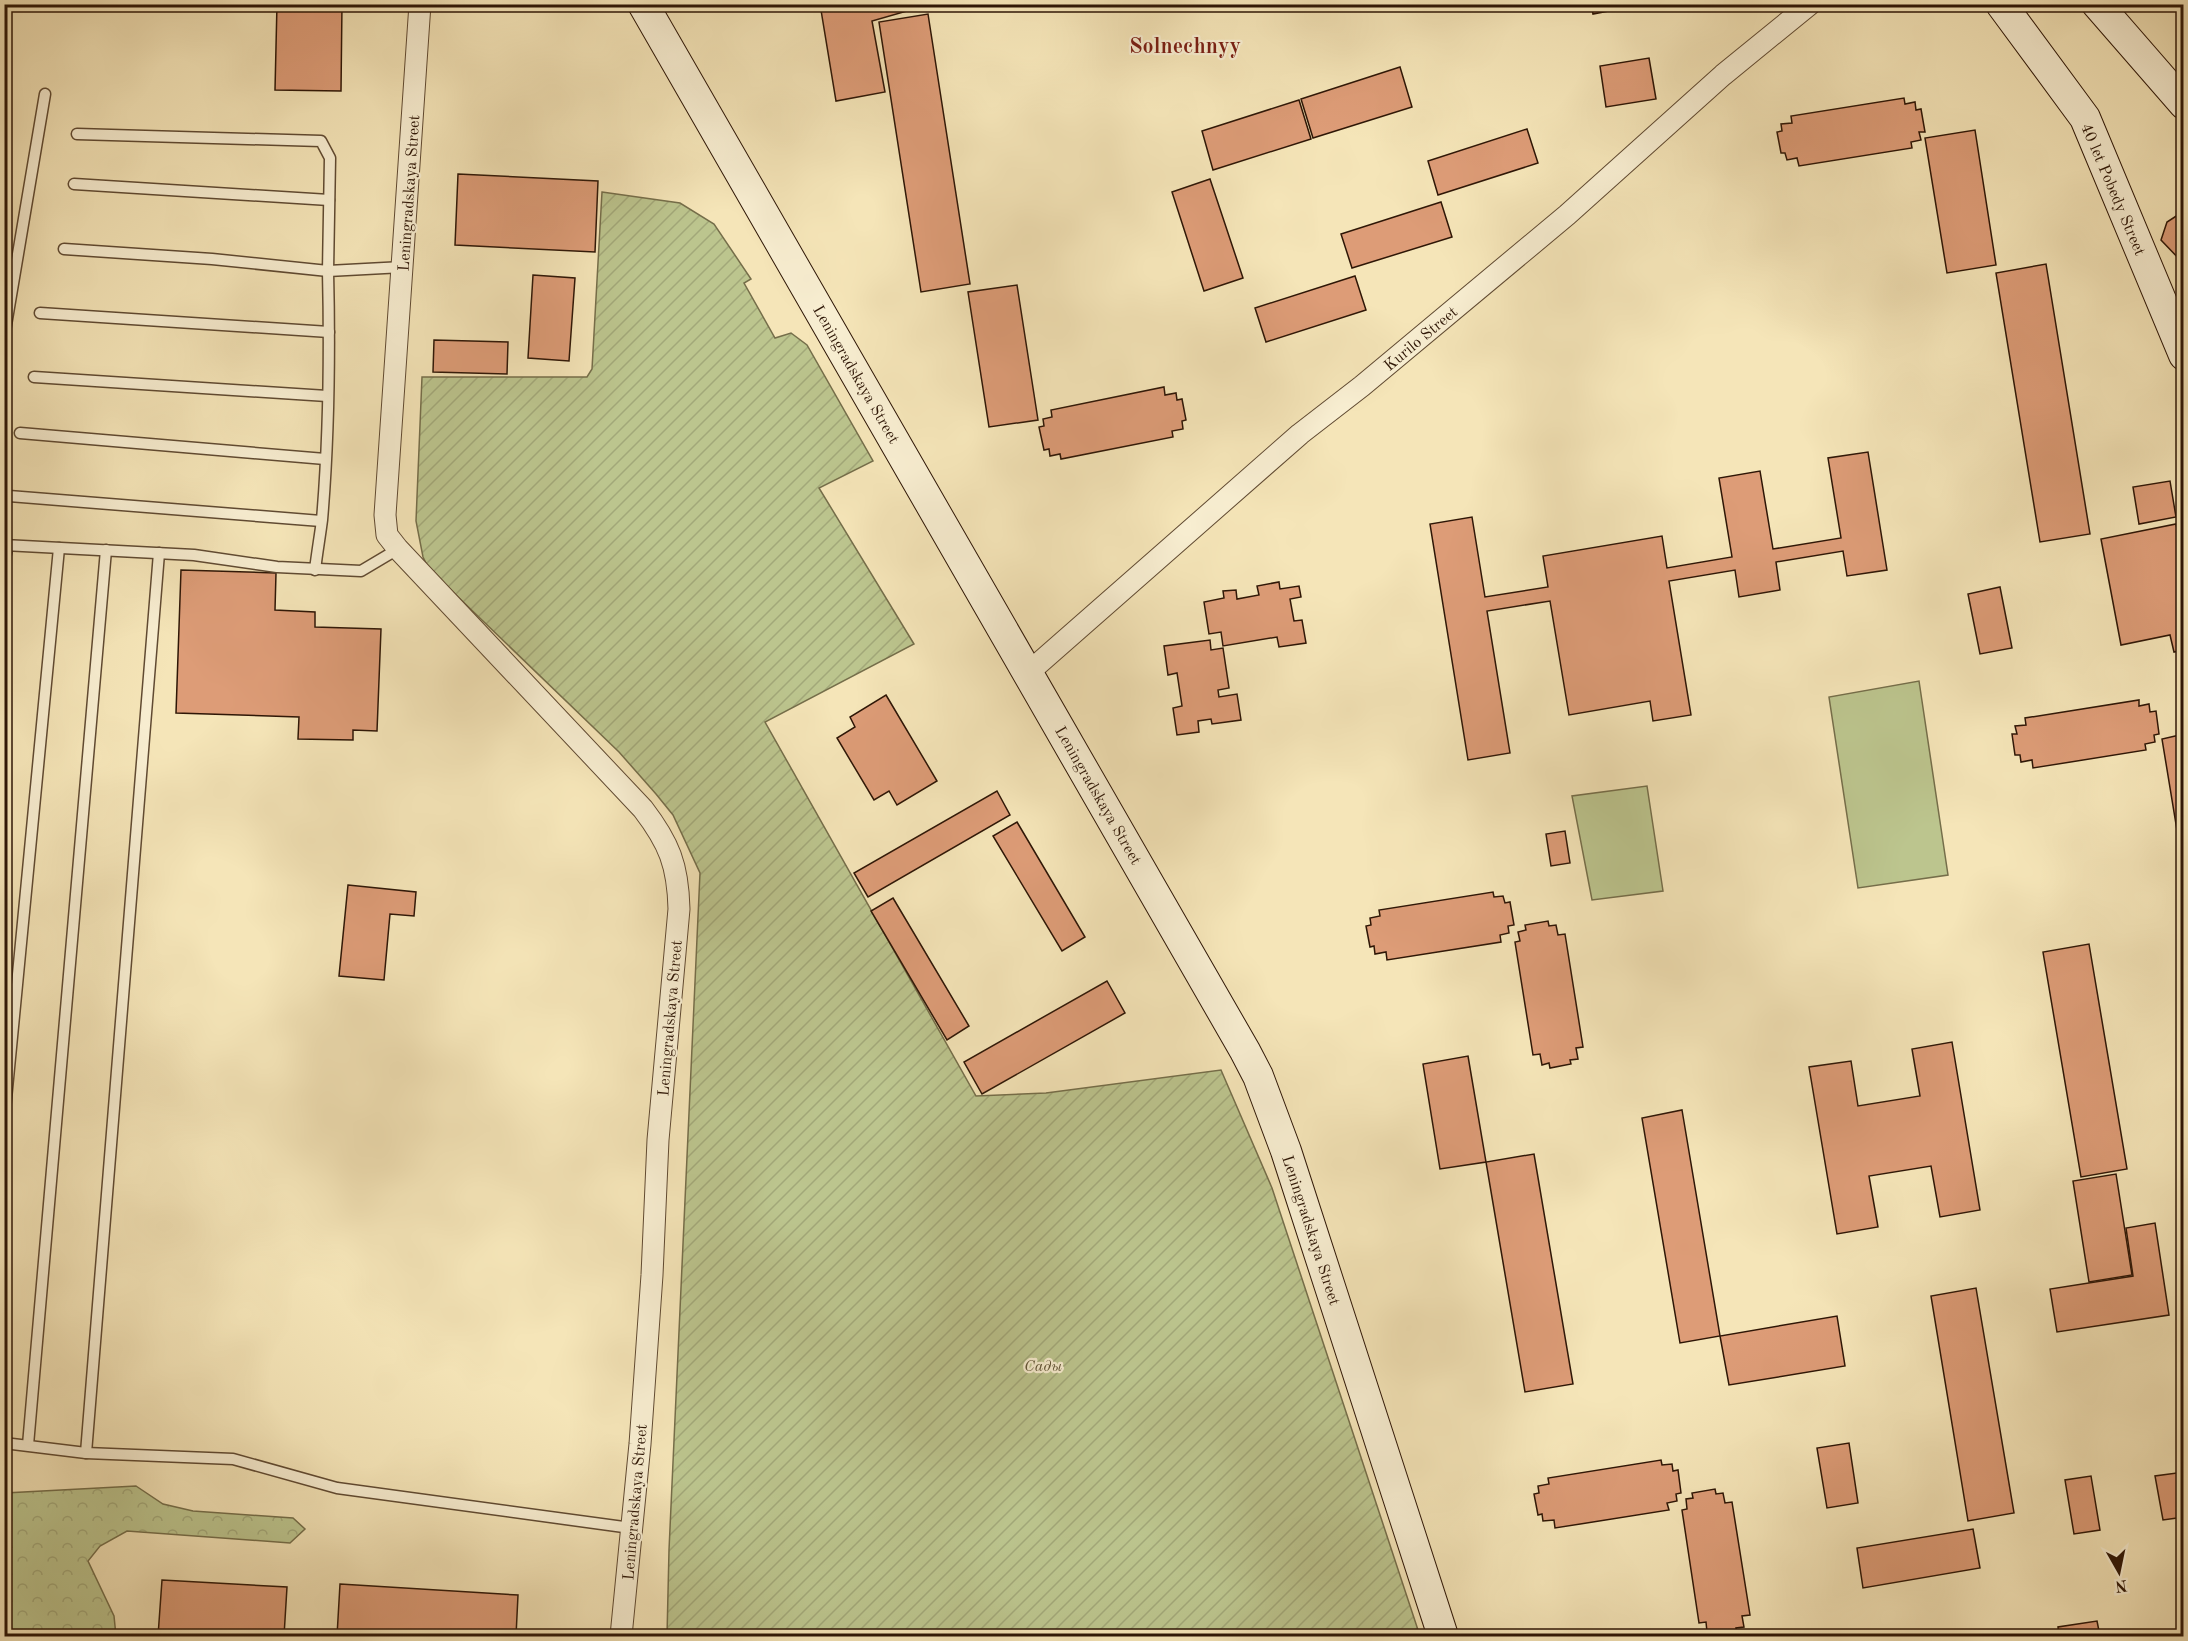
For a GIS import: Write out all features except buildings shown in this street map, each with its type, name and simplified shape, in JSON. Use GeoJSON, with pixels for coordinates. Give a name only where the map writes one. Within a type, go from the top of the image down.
{"type":"FeatureCollection","features":[{"type":"Feature","properties":{"kind":"street","name":"Leningradskaya Street"},"geometry":{"type":"LineString","coordinates":[[420,4],[385,515],[387,535],[643,809],[662,833],[679,885],[679,909],[658,1140],[652,1275],[621,1636]]}},
{"type":"Feature","properties":{"kind":"street","name":"Leningradskaya Street"},"geometry":{"type":"LineString","coordinates":[[644,4],[1029,672],[1258,1076],[1286,1151],[1443,1636]]}},
{"type":"Feature","properties":{"kind":"street","name":"Kurilo Street"},"geometry":{"type":"LineString","coordinates":[[1029,672],[1300,434],[1362,386],[1558,222],[1723,75],[1810,4]]}},
{"type":"Feature","properties":{"kind":"street","name":"40 let Pobedy Street"},"geometry":{"type":"LineString","coordinates":[[2001,4],[2085,118],[2184,356]]}},
{"type":"Feature","properties":{"kind":"street"},"geometry":{"type":"LineString","coordinates":[[2097,4],[2184,104]]}},
{"type":"Feature","properties":{"kind":"lane"},"geometry":{"type":"LineString","coordinates":[[4,337],[45,94]]}},
{"type":"Feature","properties":{"kind":"lane"},"geometry":{"type":"LineString","coordinates":[[77,134],[321,141],[330,158],[329,332],[325,459],[315,570]]}},
{"type":"Feature","properties":{"kind":"lane"},"geometry":{"type":"LineString","coordinates":[[74,184],[329,200]]}},
{"type":"Feature","properties":{"kind":"lane"},"geometry":{"type":"LineString","coordinates":[[64,249],[212,259],[328,271],[403,267]]}},
{"type":"Feature","properties":{"kind":"lane"},"geometry":{"type":"LineString","coordinates":[[40,313],[329,332]]}},
{"type":"Feature","properties":{"kind":"lane"},"geometry":{"type":"LineString","coordinates":[[34,377],[327,396]]}},
{"type":"Feature","properties":{"kind":"lane"},"geometry":{"type":"LineString","coordinates":[[20,433],[325,459]]}},
{"type":"Feature","properties":{"kind":"lane"},"geometry":{"type":"LineString","coordinates":[[9,496],[321,521]]}},
{"type":"Feature","properties":{"kind":"lane"},"geometry":{"type":"LineString","coordinates":[[4,563],[6,544],[194,555],[277,567],[361,571],[398,549]]}},
{"type":"Feature","properties":{"kind":"lane"},"geometry":{"type":"LineString","coordinates":[[4,1120],[59,548]]}},
{"type":"Feature","properties":{"kind":"lane"},"geometry":{"type":"LineString","coordinates":[[28,1444],[106,550]]}},
{"type":"Feature","properties":{"kind":"lane"},"geometry":{"type":"LineString","coordinates":[[86,1453],[159,553]]}},
{"type":"Feature","properties":{"kind":"lane"},"geometry":{"type":"LineString","coordinates":[[4,1443],[28,1444],[86,1453],[233,1459],[337,1488],[632,1528]]}},
{"type":"Feature","properties":{"kind":"green space","name":"Сады"},"geometry":{"type":"Polygon","coordinates":[[[602,192],[680,203],[714,224],[751,279],[744,283],[775,338],[791,333],[807,345],[873,461],[819,488],[914,644],[765,722],[976,1096],[1046,1093],[1221,1070],[1272,1188],[1420,1636],[667,1636],[700,873],[673,815],[619,752],[429,569],[423,557],[416,521],[422,377],[587,377],[592,369],[602,192]]]}},
{"type":"Feature","properties":{"kind":"green space"},"geometry":{"type":"Polygon","coordinates":[[[1919,681],[1948,875],[1858,888],[1829,697],[1919,681]]]}},
{"type":"Feature","properties":{"kind":"green space"},"geometry":{"type":"Polygon","coordinates":[[[1647,786],[1663,891],[1592,900],[1572,796],[1647,786]]]}},
{"type":"Feature","properties":{"kind":"green space"},"geometry":{"type":"Polygon","coordinates":[[[136,1486],[163,1504],[193,1511],[293,1518],[305,1529],[290,1543],[127,1531],[100,1546],[88,1561],[114,1616],[116,1636],[5,1636],[5,1493],[136,1486]]]}},
{"type":"Feature","properties":{"kind":"district","name":"Solnechnyy"},"geometry":{"type":"Point","coordinates":[1185,45]}}]}
